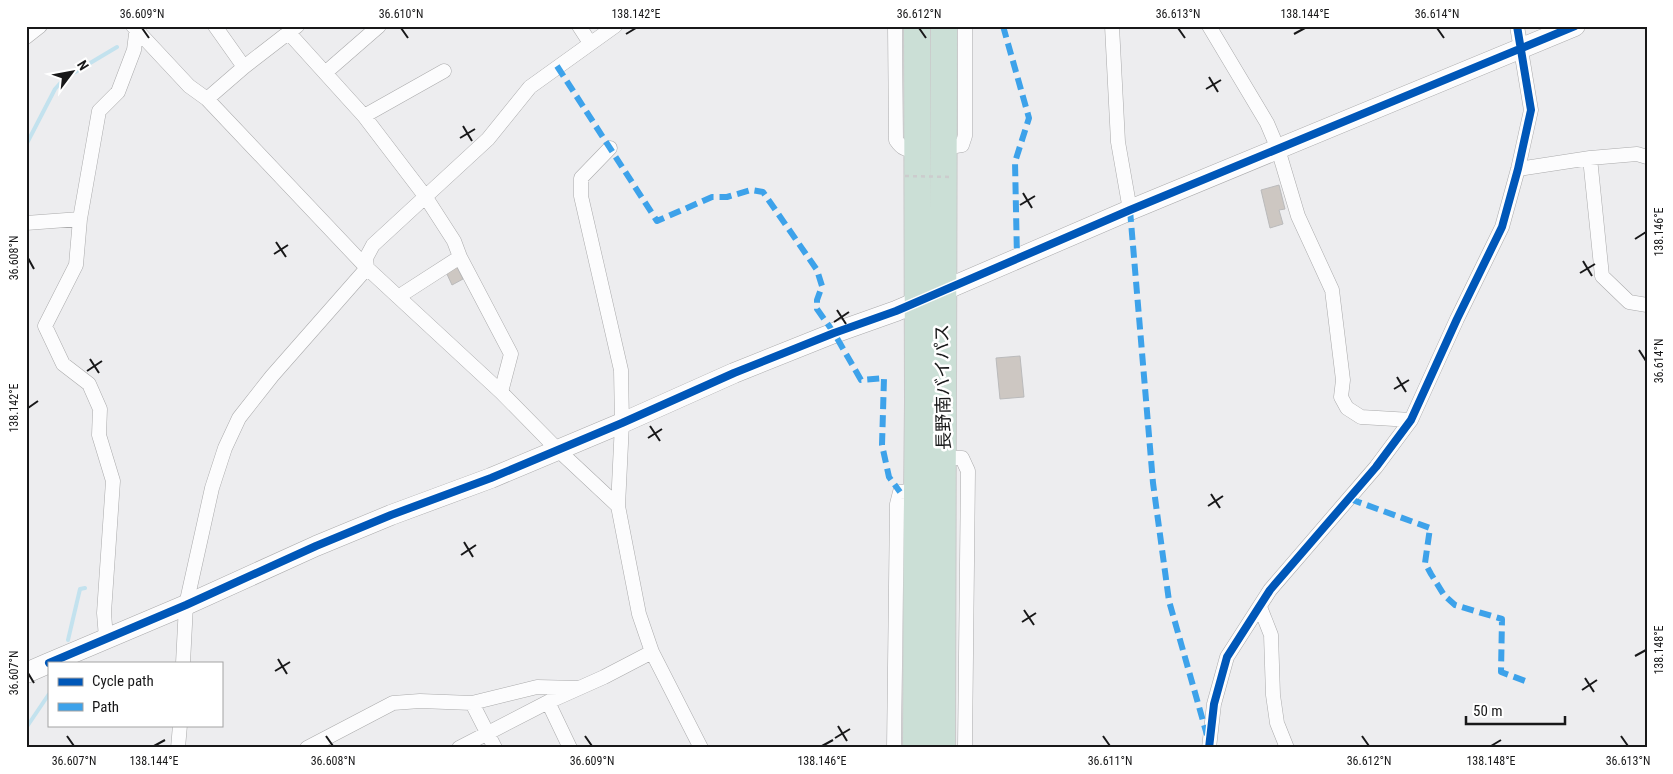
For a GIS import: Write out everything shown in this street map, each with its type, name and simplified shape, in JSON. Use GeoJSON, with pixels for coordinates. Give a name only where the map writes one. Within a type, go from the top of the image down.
{"type":"FeatureCollection","features":[{"type":"Feature","properties":{"kind":"highway","name":"長野南バイパス"},"geometry":{"type":"LineString","coordinates":[[917,26],[942,290],[944,458],[942,748]]}},
{"type":"Feature","properties":{"kind":"highway","name":"長野南バイパス"},"geometry":{"type":"LineString","coordinates":[[916,748],[917,301],[930,149],[944,26]]}},
{"type":"Feature","properties":{"kind":"street"},"geometry":{"type":"LineString","coordinates":[[26,37],[40,26]]}},
{"type":"Feature","properties":{"kind":"street"},"geometry":{"type":"LineString","coordinates":[[214,26],[244,67]]}},
{"type":"Feature","properties":{"kind":"street"},"geometry":{"type":"LineString","coordinates":[[325,73],[379,26]]}},
{"type":"Feature","properties":{"kind":"street"},"geometry":{"type":"LineString","coordinates":[[580,26],[590,43]]}},
{"type":"Feature","properties":{"kind":"street"},"geometry":{"type":"LineString","coordinates":[[183,662],[186,605],[212,488],[225,448],[239,418],[272,376],[366,268],[366,258],[373,245],[488,139],[530,87],[615,26]]}},
{"type":"Feature","properties":{"kind":"street"},"geometry":{"type":"LineString","coordinates":[[895,26],[896,140],[906,150],[962,145],[965,136],[965,26]]}},
{"type":"Feature","properties":{"kind":"street"},"geometry":{"type":"LineString","coordinates":[[1112,26],[1118,142],[1130,210]]}},
{"type":"Feature","properties":{"kind":"street"},"geometry":{"type":"LineString","coordinates":[[1209,26],[1268,123],[1278,149],[1298,216],[1332,290],[1343,380],[1341,397],[1347,408],[1361,416],[1411,420]]}},
{"type":"Feature","properties":{"kind":"street"},"geometry":{"type":"LineString","coordinates":[[1209,748],[1214,704],[1226,658],[1270,590],[1376,467],[1411,420],[1502,227],[1532,110],[1517,26]]}},
{"type":"Feature","properties":{"kind":"street"},"geometry":{"type":"LineString","coordinates":[[51,662],[186,605],[316,546],[491,478],[734,373],[834,333],[896,311],[1130,210],[1575,26]]}},
{"type":"Feature","properties":{"kind":"street"},"geometry":{"type":"LineString","coordinates":[[135,27],[188,86],[207,99],[366,268],[502,392],[557,449],[618,506]]}},
{"type":"Feature","properties":{"kind":"street"},"geometry":{"type":"LineString","coordinates":[[106,638],[104,613],[113,481],[99,435],[100,409],[89,384],[63,364],[45,326],[76,265],[80,219],[99,110],[118,92],[134,50],[135,27]]}},
{"type":"Feature","properties":{"kind":"street"},"geometry":{"type":"LineString","coordinates":[[207,99],[293,29],[325,73],[364,116],[425,196],[454,242],[511,354],[502,392]]}},
{"type":"Feature","properties":{"kind":"street"},"geometry":{"type":"LineString","coordinates":[[364,116],[444,71]]}},
{"type":"Feature","properties":{"kind":"street"},"geometry":{"type":"LineString","coordinates":[[610,148],[581,178],[581,196],[621,370],[622,423],[618,506],[639,614],[652,652],[701,748]]}},
{"type":"Feature","properties":{"kind":"street"},"geometry":{"type":"LineString","coordinates":[[1518,169],[1590,158],[1637,154],[1647,157]]}},
{"type":"Feature","properties":{"kind":"street"},"geometry":{"type":"LineString","coordinates":[[1590,158],[1602,276],[1629,302],[1647,305]]}},
{"type":"Feature","properties":{"kind":"street"},"geometry":{"type":"LineString","coordinates":[[26,224],[80,219]]}},
{"type":"Feature","properties":{"kind":"street"},"geometry":{"type":"LineString","coordinates":[[398,297],[460,257]]}},
{"type":"Feature","properties":{"kind":"street"},"geometry":{"type":"LineString","coordinates":[[944,458],[962,458],[968,471],[965,748]]}},
{"type":"Feature","properties":{"kind":"street"},"geometry":{"type":"LineString","coordinates":[[894,748],[897,504],[900,492],[916,490]]}},
{"type":"Feature","properties":{"kind":"street"},"geometry":{"type":"LineString","coordinates":[[1260,607],[1271,635],[1272,695],[1277,723],[1287,748]]}},
{"type":"Feature","properties":{"kind":"street"},"geometry":{"type":"LineString","coordinates":[[459,748],[548,702],[652,652]]}},
{"type":"Feature","properties":{"kind":"street"},"geometry":{"type":"LineString","coordinates":[[26,673],[48,663]]}},
{"type":"Feature","properties":{"kind":"street"},"geometry":{"type":"LineString","coordinates":[[307,748],[393,704],[420,700],[472,703],[537,687],[579,688]]}},
{"type":"Feature","properties":{"kind":"street"},"geometry":{"type":"LineString","coordinates":[[548,702],[570,748]]}},
{"type":"Feature","properties":{"kind":"street"},"geometry":{"type":"LineString","coordinates":[[472,703],[495,748]]}},
{"type":"Feature","properties":{"kind":"street"},"geometry":{"type":"LineString","coordinates":[[178,748],[180,726]]}},
{"type":"Feature","properties":{"kind":"path"},"geometry":{"type":"LineString","coordinates":[[905,176],[952,177]]}},
{"type":"Feature","properties":{"kind":"building"},"geometry":{"type":"Polygon","coordinates":[[[1279,185],[1285,209],[1279,210],[1283,224],[1270,228],[1261,190],[1279,185]]]}},
{"type":"Feature","properties":{"kind":"building"},"geometry":{"type":"Polygon","coordinates":[[[457,267],[463,279],[452,285],[446,272],[457,267]]]}},
{"type":"Feature","properties":{"kind":"building"},"geometry":{"type":"Polygon","coordinates":[[[1020,356],[1024,397],[1000,399],[996,358],[1020,356]]]}},
{"type":"Feature","properties":{"kind":"waterway"},"geometry":{"type":"LineString","coordinates":[[26,145],[55,89],[65,78],[117,47]]}},
{"type":"Feature","properties":{"kind":"waterway"},"geometry":{"type":"LineString","coordinates":[[68,640],[80,589],[85,588]]}},
{"type":"Feature","properties":{"kind":"waterway"},"geometry":{"type":"LineString","coordinates":[[26,728],[48,695]]}},
{"type":"Feature","properties":{"kind":"marked path"},"geometry":{"type":"LineString","coordinates":[[1003,26],[1029,118],[1015,162],[1017,258]]}},
{"type":"Feature","properties":{"kind":"marked path"},"geometry":{"type":"LineString","coordinates":[[557,66],[657,221],[712,197],[727,197],[751,190],[763,192],[817,270],[822,286],[817,300],[817,309],[834,333],[861,380],[884,378],[882,445],[889,477],[900,492]]}},
{"type":"Feature","properties":{"kind":"marked path"},"geometry":{"type":"LineString","coordinates":[[1130,210],[1153,483],[1169,601],[1207,735]]}},
{"type":"Feature","properties":{"kind":"marked path"},"geometry":{"type":"LineString","coordinates":[[1350,499],[1430,528],[1425,563],[1444,595],[1455,605],[1502,619],[1501,672],[1528,682]]}},
{"type":"Feature","properties":{"kind":"cycle path"},"geometry":{"type":"LineString","coordinates":[[1209,748],[1214,704],[1227,657],[1270,590],[1376,467],[1411,420],[1502,227],[1518,169],[1531,110],[1517,26]]}},
{"type":"Feature","properties":{"kind":"cycle path"},"geometry":{"type":"LineString","coordinates":[[51,662],[186,605],[316,546],[391,515],[491,478],[734,373],[834,333],[896,311],[1130,210],[1575,26]]}}]}
